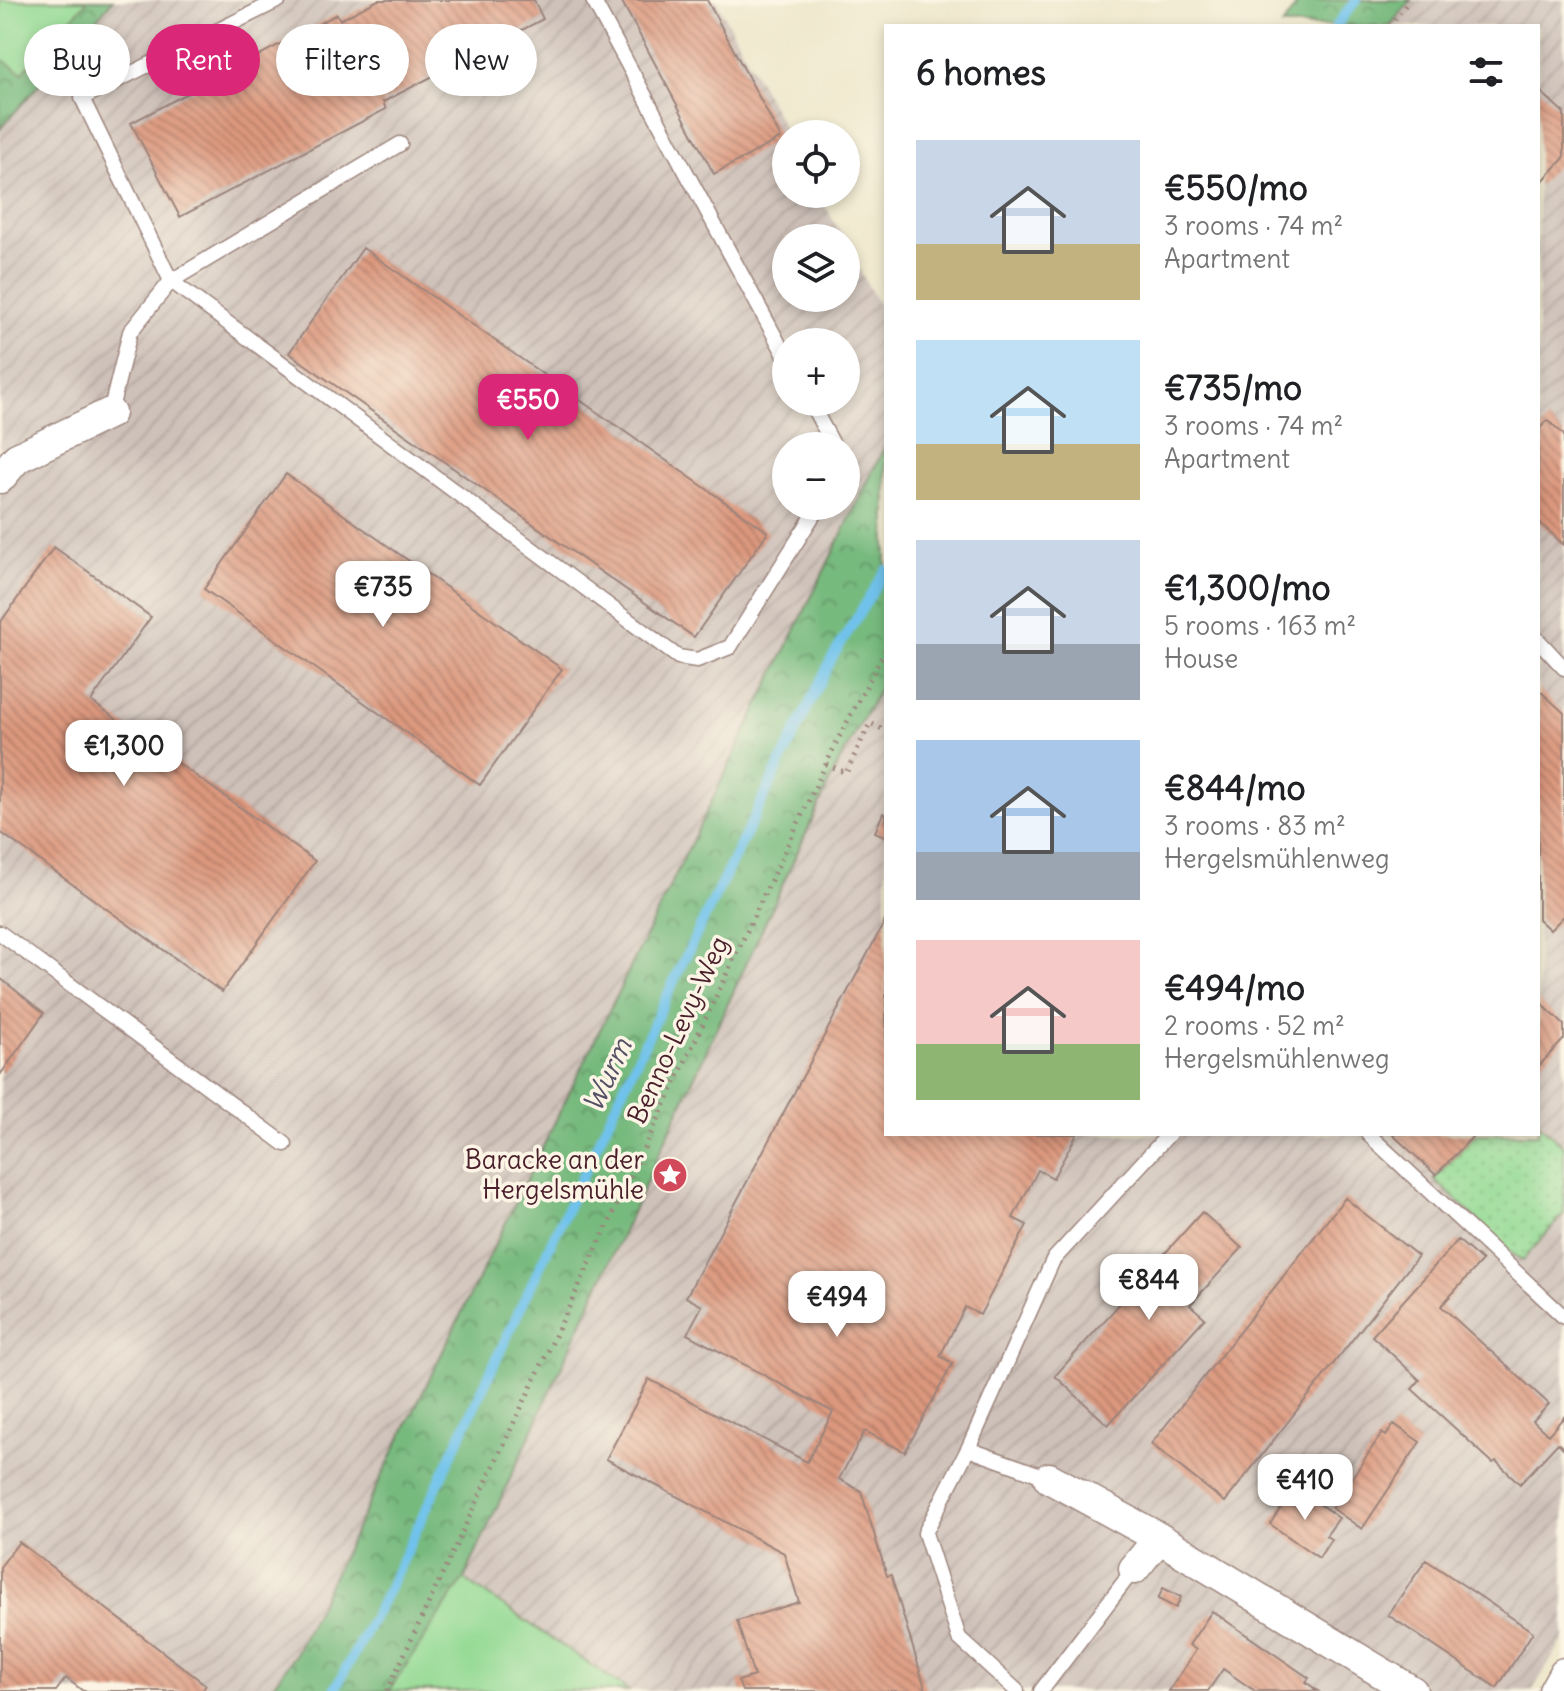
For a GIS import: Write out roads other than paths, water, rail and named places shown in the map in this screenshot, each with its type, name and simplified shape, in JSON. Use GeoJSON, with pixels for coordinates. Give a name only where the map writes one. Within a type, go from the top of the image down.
{"type":"FeatureCollection","features":[{"type":"Feature","properties":{"kind":"street"},"geometry":{"type":"LineString","coordinates":[[0,478],[17,458],[110,413]]}},
{"type":"Feature","properties":{"kind":"street"},"geometry":{"type":"LineString","coordinates":[[1049,1478],[1159,1538],[1412,1691]]}},
{"type":"Feature","properties":{"kind":"street"},"geometry":{"type":"LineString","coordinates":[[1134,1569],[1159,1538]]}},
{"type":"Feature","properties":{"kind":"street"},"geometry":{"type":"LineString","coordinates":[[1554,1691],[1564,1673]]}},
{"type":"Feature","properties":{"kind":"lane"},"geometry":{"type":"LineString","coordinates":[[279,0],[82,98],[171,281],[678,657],[697,660],[730,647],[810,520]]}},
{"type":"Feature","properties":{"kind":"lane"},"geometry":{"type":"LineString","coordinates":[[593,0],[772,331]]}},
{"type":"Feature","properties":{"kind":"lane"},"geometry":{"type":"LineString","coordinates":[[110,413],[130,332],[171,281],[400,144]]}},
{"type":"Feature","properties":{"kind":"lane"},"geometry":{"type":"LineString","coordinates":[[1540,642],[1564,668]]}},
{"type":"Feature","properties":{"kind":"lane"},"geometry":{"type":"LineString","coordinates":[[0,933],[285,1144]]}},
{"type":"Feature","properties":{"kind":"lane"},"geometry":{"type":"LineString","coordinates":[[1017,1691],[959,1638],[925,1533],[968,1449],[1053,1260],[1167,1136]]}},
{"type":"Feature","properties":{"kind":"lane"},"geometry":{"type":"LineString","coordinates":[[1370,1136],[1564,1317]]}},
{"type":"Feature","properties":{"kind":"lane"},"geometry":{"type":"LineString","coordinates":[[968,1449],[1049,1478]]}},
{"type":"Feature","properties":{"kind":"lane"},"geometry":{"type":"LineString","coordinates":[[1041,1691],[1134,1569]]}},
{"type":"Feature","properties":{"kind":"waterway","name":"Wurm"},"geometry":{"type":"LineString","coordinates":[[1338,24],[1356,0]]}},
{"type":"Feature","properties":{"kind":"waterway","name":"Wurm"},"geometry":{"type":"LineString","coordinates":[[334,1691],[389,1588],[681,966],[832,658],[884,573]]}},
{"type":"Feature","properties":{"kind":"place","name":"Baracke an der Hergelsmühle"},"geometry":{"type":"Point","coordinates":[670,1175]}}]}
